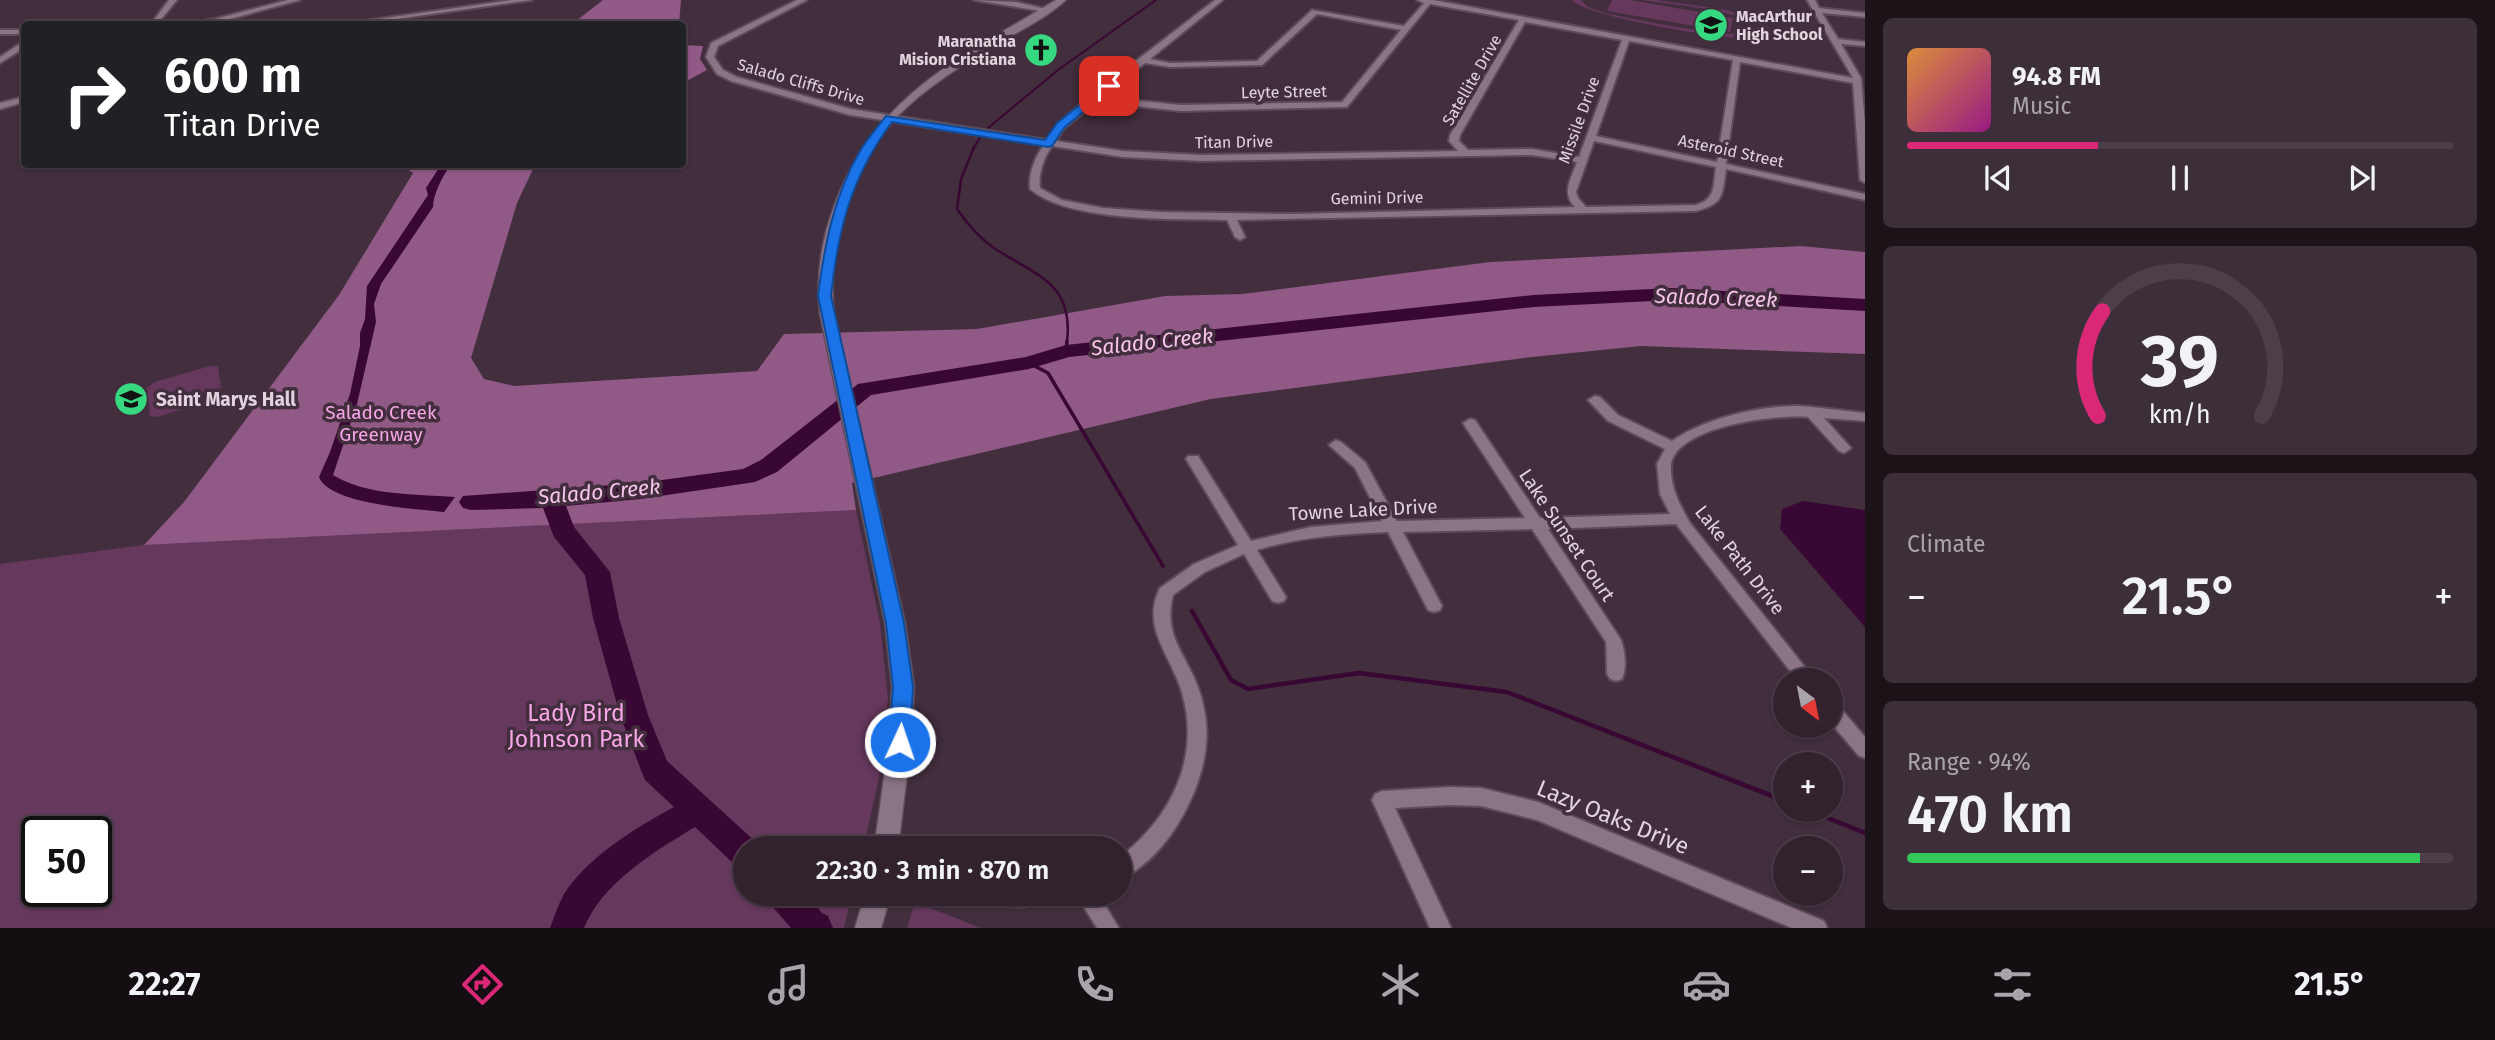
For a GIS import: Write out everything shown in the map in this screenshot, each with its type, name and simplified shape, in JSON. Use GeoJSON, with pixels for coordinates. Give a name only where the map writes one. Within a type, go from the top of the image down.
{"type":"FeatureCollection","features":[{"type":"Feature","properties":{"kind":"main road"},"geometry":{"type":"LineString","coordinates":[[888,836],[899,753],[903,687],[895,623],[827,314],[825,279],[835,228],[861,158],[890,118],[936,79],[1062,0]]}},
{"type":"Feature","properties":{"kind":"main road"},"geometry":{"type":"LineString","coordinates":[[869,928],[875,906]]}},
{"type":"Feature","properties":{"kind":"street"},"geometry":{"type":"LineString","coordinates":[[156,21],[173,0]]}},
{"type":"Feature","properties":{"kind":"street"},"geometry":{"type":"LineString","coordinates":[[215,21],[295,0]]}},
{"type":"Feature","properties":{"kind":"street"},"geometry":{"type":"LineString","coordinates":[[369,21],[528,0]]}},
{"type":"Feature","properties":{"kind":"street","name":"Salado Cliffs Drive"},"geometry":{"type":"LineString","coordinates":[[803,0],[722,39],[710,53],[711,61],[720,72],[734,79],[850,112],[890,118]]}},
{"type":"Feature","properties":{"kind":"street"},"geometry":{"type":"LineString","coordinates":[[978,0],[1036,11],[1046,10]]}},
{"type":"Feature","properties":{"kind":"street"},"geometry":{"type":"LineString","coordinates":[[1048,144],[1060,125],[1219,0]]}},
{"type":"Feature","properties":{"kind":"street"},"geometry":{"type":"LineString","coordinates":[[1811,0],[1857,81],[1865,180]]}},
{"type":"Feature","properties":{"kind":"street"},"geometry":{"type":"LineString","coordinates":[[1425,1],[1857,81]]}},
{"type":"Feature","properties":{"kind":"street","name":"Leyte Street"},"geometry":{"type":"LineString","coordinates":[[1092,99],[1181,108],[1344,104],[1406,29],[1425,1]]}},
{"type":"Feature","properties":{"kind":"street"},"geometry":{"type":"LineString","coordinates":[[419,3],[420,14]]}},
{"type":"Feature","properties":{"kind":"street"},"geometry":{"type":"LineString","coordinates":[[1818,10],[1865,15]]}},
{"type":"Feature","properties":{"kind":"street"},"geometry":{"type":"LineString","coordinates":[[1143,60],[1170,65],[1259,63],[1315,12],[1406,29]]}},
{"type":"Feature","properties":{"kind":"street","name":"Satellite Drive"},"geometry":{"type":"LineString","coordinates":[[1465,153],[1454,141],[1455,135],[1523,19]]}},
{"type":"Feature","properties":{"kind":"street"},"geometry":{"type":"LineString","coordinates":[[0,32],[21,32]]}},
{"type":"Feature","properties":{"kind":"street","name":"Missile Drive"},"geometry":{"type":"LineString","coordinates":[[1584,209],[1571,195],[1581,160],[1626,38]]}},
{"type":"Feature","properties":{"kind":"street"},"geometry":{"type":"LineString","coordinates":[[1835,41],[1865,44]]}},
{"type":"Feature","properties":{"kind":"street"},"geometry":{"type":"LineString","coordinates":[[0,61],[21,47]]}},
{"type":"Feature","properties":{"kind":"street"},"geometry":{"type":"LineString","coordinates":[[1722,165],[1737,58]]}},
{"type":"Feature","properties":{"kind":"street"},"geometry":{"type":"LineString","coordinates":[[0,106],[21,101]]}},
{"type":"Feature","properties":{"kind":"street","name":"Titan Drive"},"geometry":{"type":"LineString","coordinates":[[890,118],[1048,144],[1174,158],[1539,152],[1581,160]]}},
{"type":"Feature","properties":{"kind":"street","name":"Asteroid Street"},"geometry":{"type":"LineString","coordinates":[[1590,137],[1865,197]]}},
{"type":"Feature","properties":{"kind":"street","name":"Gemini Drive"},"geometry":{"type":"LineString","coordinates":[[1048,144],[1034,180],[1035,189],[1046,198],[1074,206],[1118,211],[1231,218],[1696,208],[1710,204],[1717,195],[1722,165]]}},
{"type":"Feature","properties":{"kind":"street"},"geometry":{"type":"LineString","coordinates":[[1231,218],[1240,237]]}},
{"type":"Feature","properties":{"kind":"street"},"geometry":{"type":"LineString","coordinates":[[1595,400],[1613,418],[1673,447],[1704,428],[1762,413],[1810,411],[1865,417]]}},
{"type":"Feature","properties":{"kind":"street"},"geometry":{"type":"LineString","coordinates":[[1810,411],[1844,448]]}},
{"type":"Feature","properties":{"kind":"street","name":"Lake Sunset Court"},"geometry":{"type":"LineString","coordinates":[[1470,423],[1613,640],[1616,648],[1616,674]]}},
{"type":"Feature","properties":{"kind":"street"},"geometry":{"type":"LineString","coordinates":[[1336,445],[1360,465],[1433,606]]}},
{"type":"Feature","properties":{"kind":"street","name":"Lake Path Drive"},"geometry":{"type":"LineString","coordinates":[[1673,447],[1667,456],[1663,473],[1667,494],[1680,519],[1798,668]]}},
{"type":"Feature","properties":{"kind":"street"},"geometry":{"type":"LineString","coordinates":[[1193,458],[1278,597]]}},
{"type":"Feature","properties":{"kind":"street","name":"Towne Lake Drive"},"geometry":{"type":"LineString","coordinates":[[1132,860],[1151,845],[1172,819],[1193,772],[1196,718],[1191,692],[1159,622],[1166,592],[1191,572],[1247,546],[1309,531],[1680,519]]}},
{"type":"Feature","properties":{"kind":"street"},"geometry":{"type":"LineString","coordinates":[[1843,724],[1865,750]]}},
{"type":"Feature","properties":{"kind":"street","name":"Lazy Oaks Drive"},"geometry":{"type":"LineString","coordinates":[[1441,928],[1382,800],[1481,797],[1538,811],[1817,928]]}},
{"type":"Feature","properties":{"kind":"street"},"geometry":{"type":"LineString","coordinates":[[1094,906],[1109,928]]}},
{"type":"Feature","properties":{"kind":"green space"},"geometry":{"type":"Polygon","coordinates":[[[603,0],[681,0],[679,21],[576,21],[603,0]]]}},
{"type":"Feature","properties":{"kind":"green space"},"geometry":{"type":"Polygon","coordinates":[[[1572,0],[1581,0],[1588,7],[1605,13],[1687,29],[1734,34],[1762,30],[1755,23],[1726,13],[1643,0],[1702,6],[1753,18],[1765,24],[1772,32],[1766,37],[1753,39],[1688,32],[1602,13],[1583,7],[1572,0]]]}},
{"type":"Feature","properties":{"kind":"green space"},"geometry":{"type":"Polygon","coordinates":[[[1612,0],[1630,0],[1733,18],[1730,32],[1607,11],[1612,0]]]}},
{"type":"Feature","properties":{"kind":"green space"},"geometry":{"type":"Polygon","coordinates":[[[686,45],[703,46],[700,59],[707,70],[686,81],[686,45]]]}},
{"type":"Feature","properties":{"kind":"green space","name":"Salado Creek Greenway"},"geometry":{"type":"Polygon","coordinates":[[[406,168],[534,168],[517,203],[471,358],[484,379],[514,386],[757,371],[784,334],[977,329],[1165,296],[1242,294],[1490,262],[1801,246],[1865,252],[1865,354],[1641,346],[1532,357],[1211,399],[852,483],[856,510],[144,545],[184,502],[339,295],[413,173],[406,168]]]}},
{"type":"Feature","properties":{"kind":"green space"},"geometry":{"type":"Polygon","coordinates":[[[218,366],[222,395],[157,417],[150,416],[147,388],[155,382],[218,366]]]}},
{"type":"Feature","properties":{"kind":"green space","name":"Lady Bird Johnson Park"},"geometry":{"type":"Polygon","coordinates":[[[856,510],[880,623],[888,698],[879,778],[866,836],[733,836],[733,906],[849,906],[844,928],[0,928],[0,564],[144,545],[856,510]]]}},
{"type":"Feature","properties":{"kind":"green space"},"geometry":{"type":"Polygon","coordinates":[[[914,906],[925,906],[981,928],[907,928],[914,906]]]}},
{"type":"Feature","properties":{"kind":"shaded area"},"geometry":{"type":"Polygon","coordinates":[[[437,168],[448,168],[437,191],[433,207],[381,284],[374,304],[376,322],[357,404],[333,475],[346,482],[376,490],[455,497],[444,512],[395,507],[356,499],[326,486],[319,477],[350,394],[360,346],[360,333],[365,319],[367,286],[428,195],[426,188],[437,168]]]}},
{"type":"Feature","properties":{"kind":"shaded area"},"geometry":{"type":"Polygon","coordinates":[[[1803,501],[1865,510],[1865,627],[1780,529],[1782,509],[1803,501]]]}},
{"type":"Feature","properties":{"kind":"waterway"},"geometry":{"type":"LineString","coordinates":[[988,128],[1058,70],[1156,0]]}},
{"type":"Feature","properties":{"kind":"waterway"},"geometry":{"type":"LineString","coordinates":[[974,148],[981,136]]}},
{"type":"Feature","properties":{"kind":"waterway"},"geometry":{"type":"LineString","coordinates":[[974,148],[961,179],[957,209],[983,240],[1037,274],[1058,293],[1068,322],[1067,342]]}},
{"type":"Feature","properties":{"kind":"waterway","name":"Salado Creek"},"geometry":{"type":"LineString","coordinates":[[551,499],[640,491],[747,476],[769,466],[865,389],[1029,363],[1066,351],[1534,301],[1672,294],[1865,305]]}},
{"type":"Feature","properties":{"kind":"waterway"},"geometry":{"type":"LineString","coordinates":[[1066,351],[1067,341]]}},
{"type":"Feature","properties":{"kind":"waterway"},"geometry":{"type":"LineString","coordinates":[[1029,363],[1048,373],[1163,566]]}},
{"type":"Feature","properties":{"kind":"waterway","name":"Salado Creek"},"geometry":{"type":"LineString","coordinates":[[471,502],[551,499]]}},
{"type":"Feature","properties":{"kind":"waterway"},"geometry":{"type":"LineString","coordinates":[[551,499],[563,531],[597,572],[606,618],[634,715],[656,770],[699,810]]}},
{"type":"Feature","properties":{"kind":"waterway"},"geometry":{"type":"LineString","coordinates":[[1192,611],[1231,680],[1248,689],[1359,673],[1507,692],[1773,796]]}},
{"type":"Feature","properties":{"kind":"waterway"},"geometry":{"type":"LineString","coordinates":[[567,928],[581,898],[592,885],[653,836],[699,810]]}},
{"type":"Feature","properties":{"kind":"waterway"},"geometry":{"type":"LineString","coordinates":[[699,810],[733,842]]}},
{"type":"Feature","properties":{"kind":"waterway"},"geometry":{"type":"LineString","coordinates":[[1838,822],[1865,833]]}},
{"type":"Feature","properties":{"kind":"waterway"},"geometry":{"type":"LineString","coordinates":[[794,906],[810,925],[816,928]]}},
{"type":"Feature","properties":{"kind":"place","name":"MacArthur High School"},"geometry":{"type":"Point","coordinates":[1711,25]}},
{"type":"Feature","properties":{"kind":"place","name":"Maranatha Mision Cristiana"},"geometry":{"type":"Point","coordinates":[1041,50]}},
{"type":"Feature","properties":{"kind":"place","name":"Saint Marys Hall"},"geometry":{"type":"Point","coordinates":[131,399]}},
{"type":"Feature","properties":{"kind":"route"},"geometry":{"type":"LineString","coordinates":[[900,742],[903,687],[895,623],[825,296],[830,247],[843,202],[865,151],[890,118],[1048,144],[1060,125],[1109,86]]}}]}
